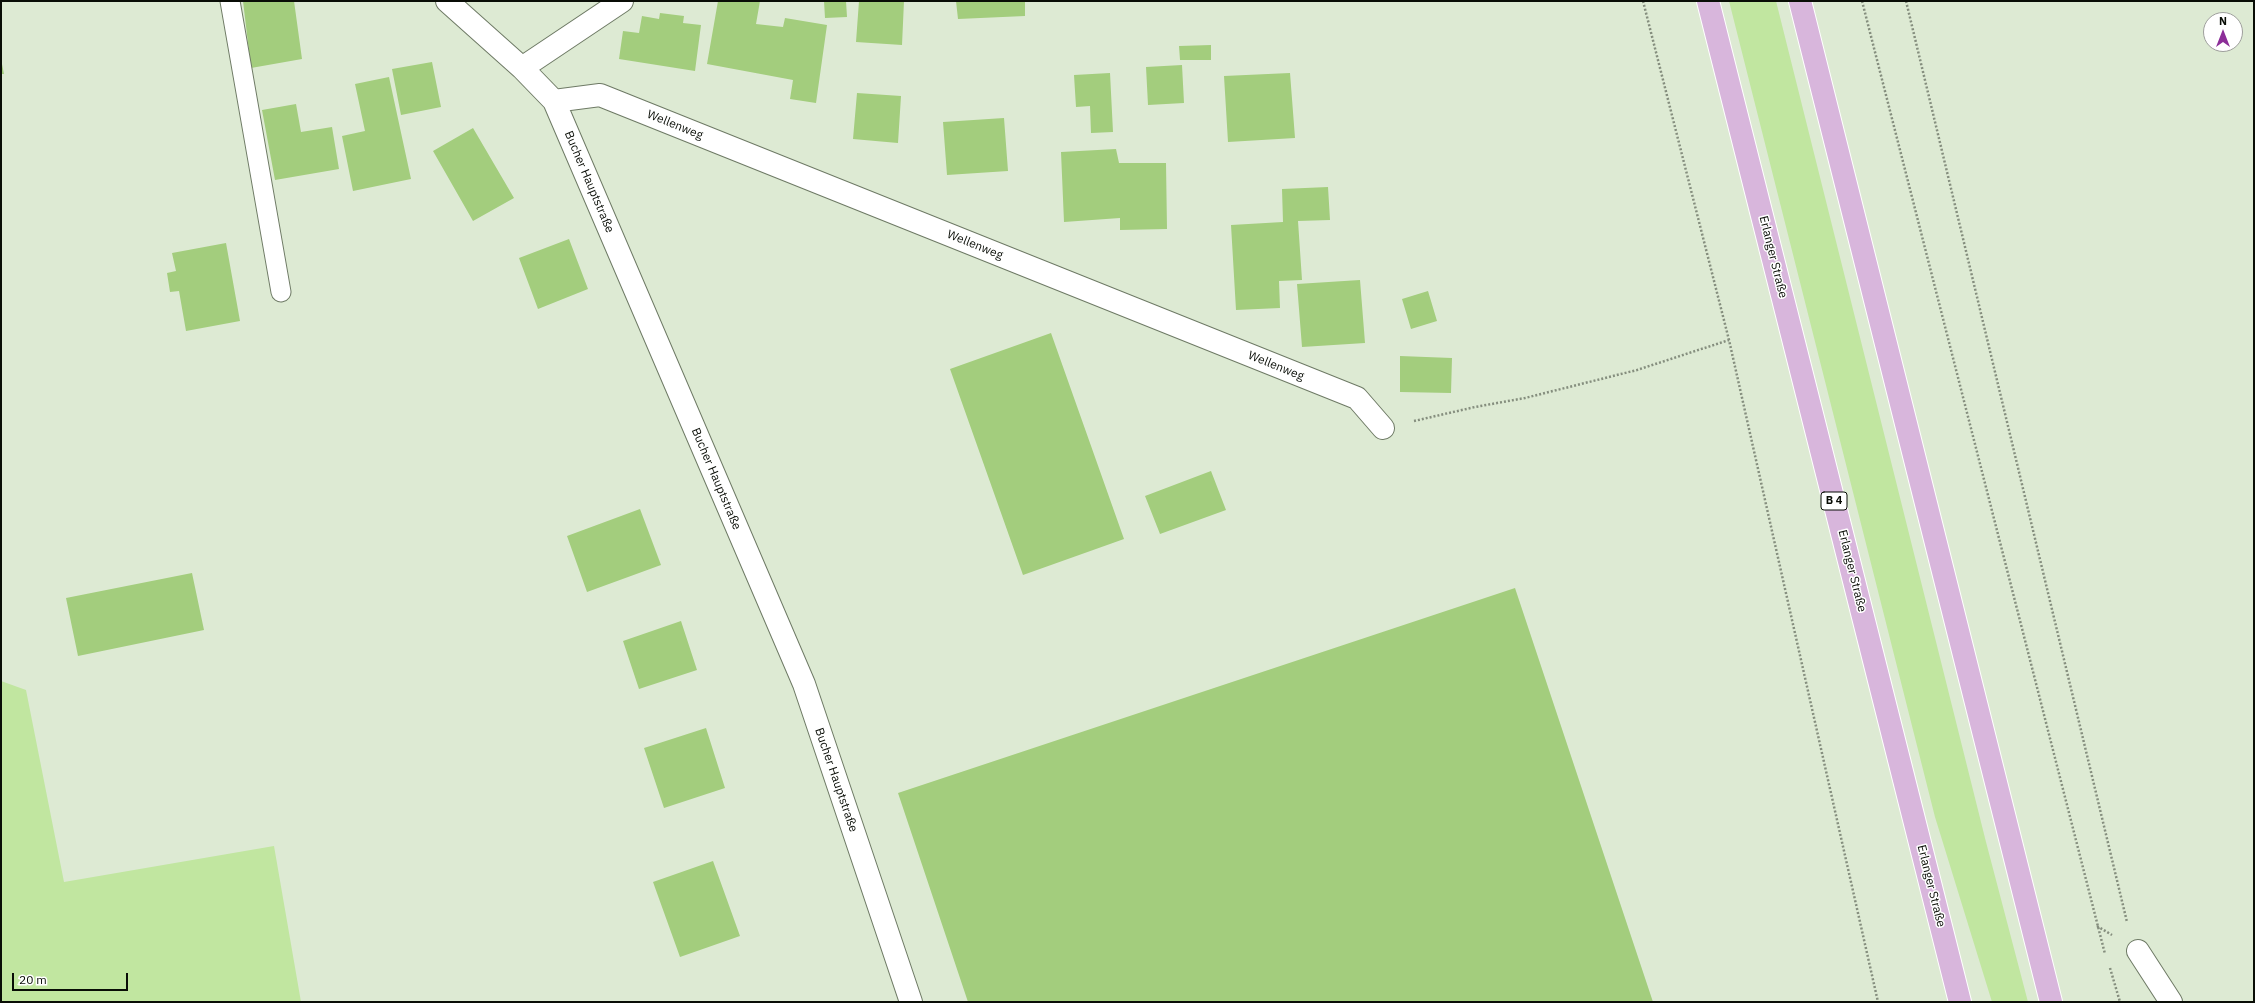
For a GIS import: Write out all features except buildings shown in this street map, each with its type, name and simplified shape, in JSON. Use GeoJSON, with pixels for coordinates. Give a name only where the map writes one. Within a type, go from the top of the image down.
{"type":"FeatureCollection","features":[{"type":"Feature","properties":{"kind":"main road","name":"Erlanger Straße"},"geometry":{"type":"LineString","coordinates":[[1708,1],[1960,1002]]}},
{"type":"Feature","properties":{"kind":"main road"},"geometry":{"type":"LineString","coordinates":[[1800,1],[2051,1002]]}},
{"type":"Feature","properties":{"kind":"street","name":"Bucher Hauptstraße"},"geometry":{"type":"LineString","coordinates":[[447,1],[522,68],[554,101],[804,684],[911,1002]]}},
{"type":"Feature","properties":{"kind":"street"},"geometry":{"type":"LineString","coordinates":[[522,68],[622,1]]}},
{"type":"Feature","properties":{"kind":"street","name":"Wellenweg"},"geometry":{"type":"LineString","coordinates":[[554,101],[600,95],[1357,398],[1383,428]]}},
{"type":"Feature","properties":{"kind":"street"},"geometry":{"type":"LineString","coordinates":[[2138,951],[2171,1002]]}},
{"type":"Feature","properties":{"kind":"lane"},"geometry":{"type":"LineString","coordinates":[[230,1],[281,292]]}},
{"type":"Feature","properties":{"kind":"path"},"geometry":{"type":"LineString","coordinates":[[1642,1],[1729,340],[1878,1002]]}},
{"type":"Feature","properties":{"kind":"path"},"geometry":{"type":"LineString","coordinates":[[1862,1],[2097,926]]}},
{"type":"Feature","properties":{"kind":"path"},"geometry":{"type":"LineString","coordinates":[[1906,1],[2125,918],[2138,951]]}},
{"type":"Feature","properties":{"kind":"path"},"geometry":{"type":"LineString","coordinates":[[1383,428],[1475,407],[1525,398],[1637,370],[1729,340]]}},
{"type":"Feature","properties":{"kind":"green space"},"geometry":{"type":"Polygon","coordinates":[[[1729,1],[1776,1],[1986,842],[2028,1002],[1992,1002],[1935,817],[1729,1]]]}},
{"type":"Feature","properties":{"kind":"green space"},"geometry":{"type":"Polygon","coordinates":[[[1,681],[26,690],[64,882],[274,846],[301,1002],[1,1002],[1,681]]]}}]}
